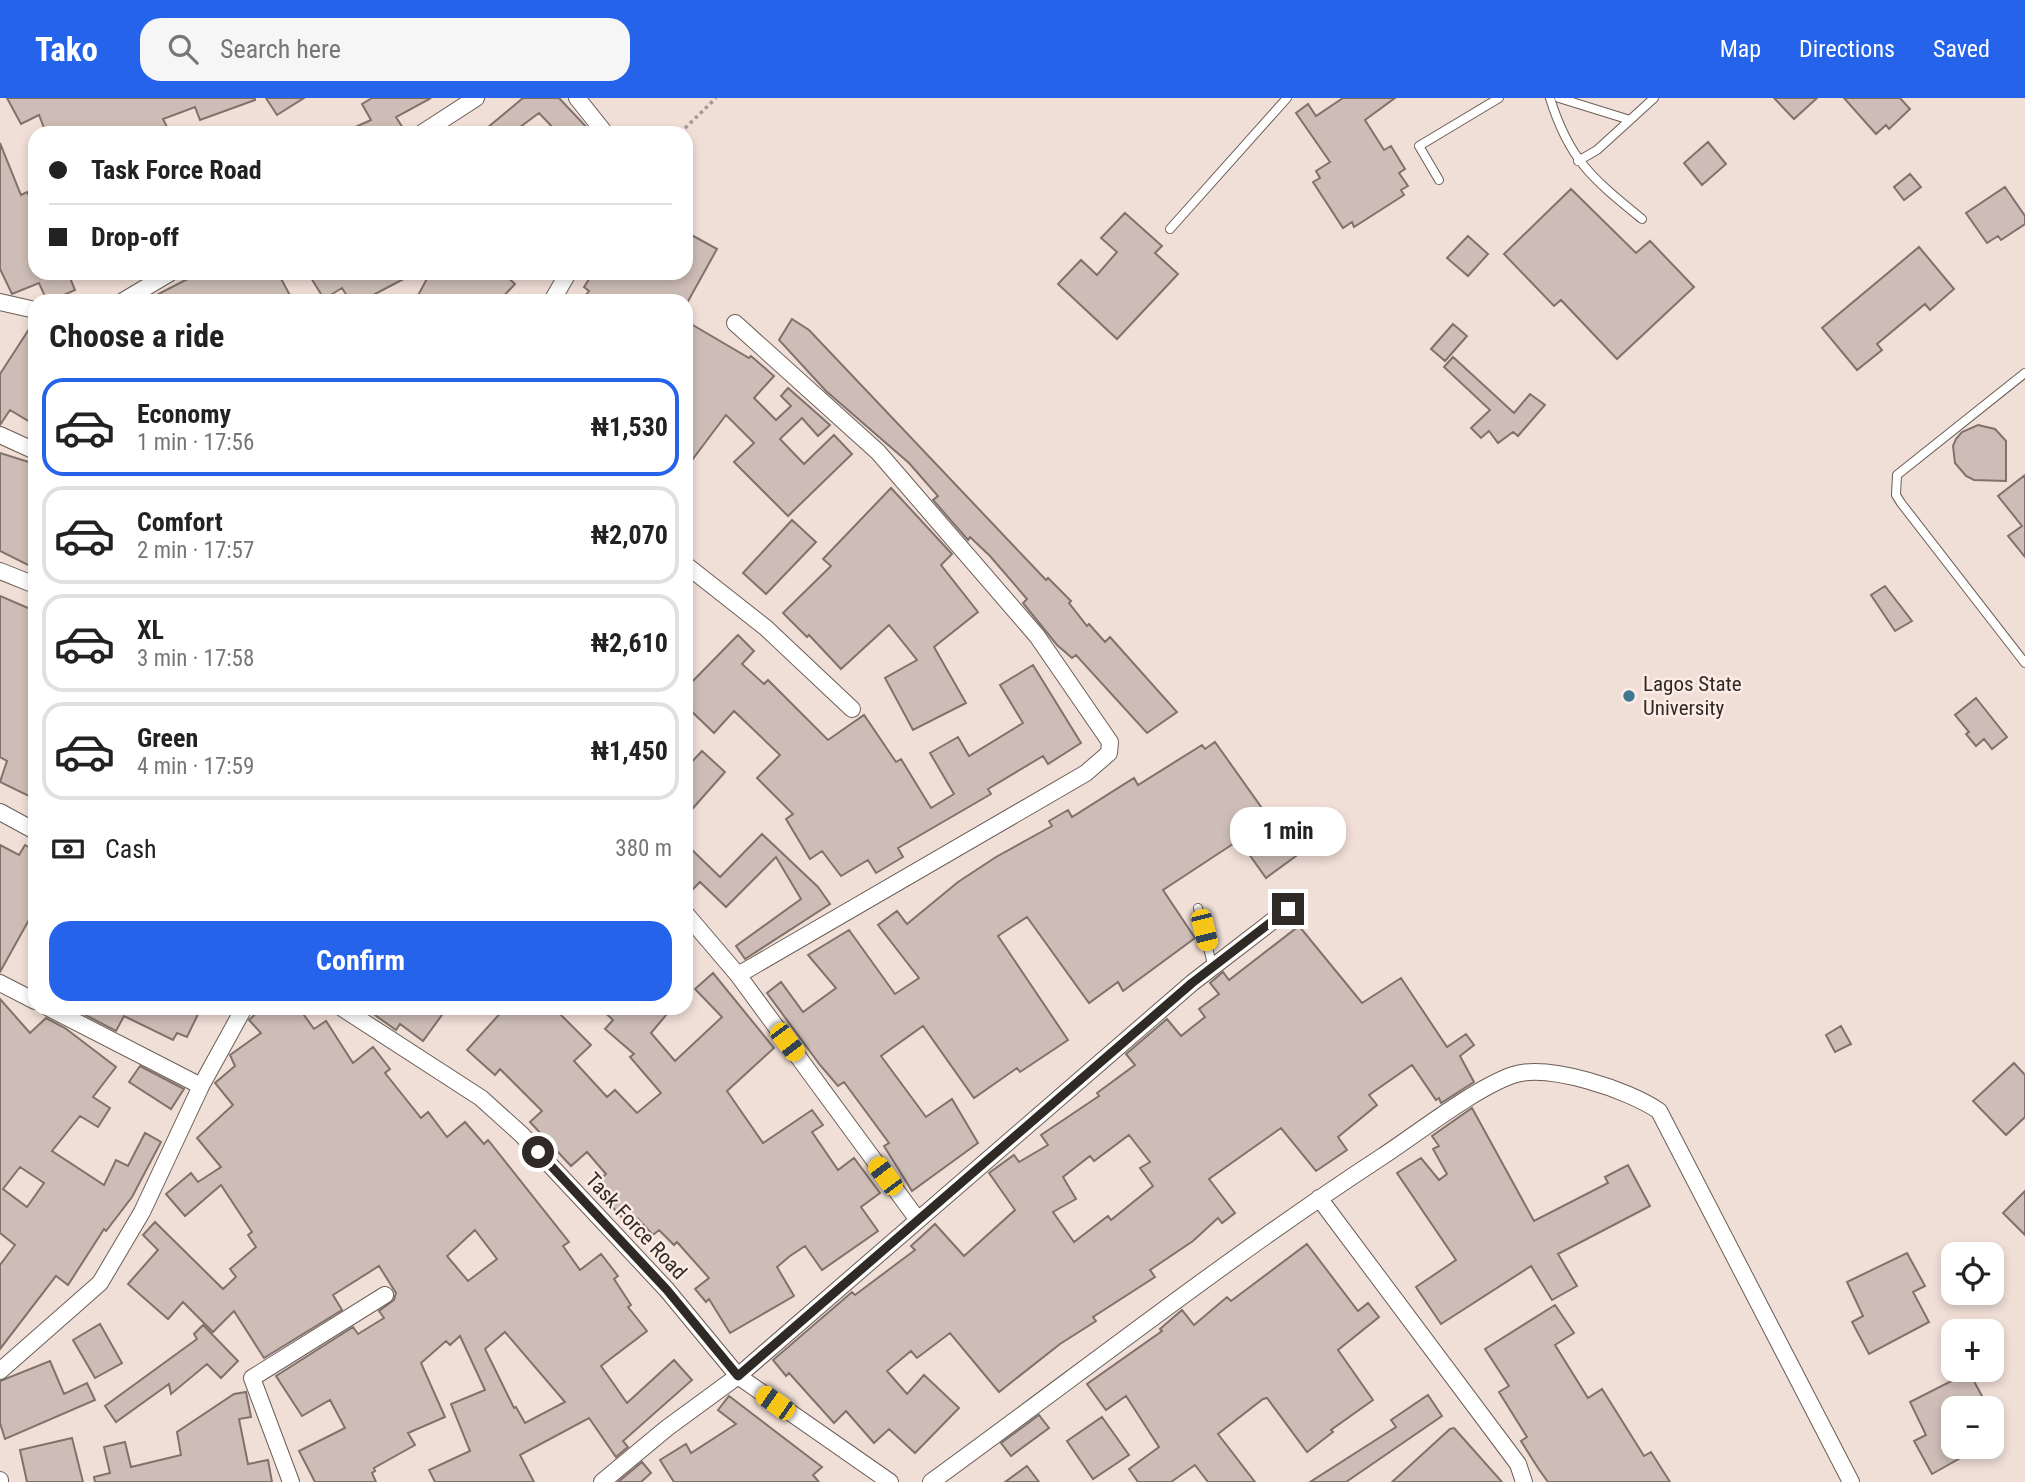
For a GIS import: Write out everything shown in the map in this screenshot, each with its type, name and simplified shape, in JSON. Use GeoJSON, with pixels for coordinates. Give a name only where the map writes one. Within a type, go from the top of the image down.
{"type":"FeatureCollection","features":[{"type":"Feature","properties":{"kind":"street"},"geometry":{"type":"LineString","coordinates":[[433,126],[476,98]]}},
{"type":"Feature","properties":{"kind":"street"},"geometry":{"type":"LineString","coordinates":[[577,98],[599,126]]}},
{"type":"Feature","properties":{"kind":"street"},"geometry":{"type":"LineString","coordinates":[[135,294],[158,280]]}},
{"type":"Feature","properties":{"kind":"street"},"geometry":{"type":"LineString","coordinates":[[0,302],[28,308]]}},
{"type":"Feature","properties":{"kind":"street"},"geometry":{"type":"LineString","coordinates":[[735,323],[878,452],[1037,636],[1110,742],[1109,752],[1086,773],[738,975]]}},
{"type":"Feature","properties":{"kind":"street"},"geometry":{"type":"LineString","coordinates":[[0,435],[28,448]]}},
{"type":"Feature","properties":{"kind":"street"},"geometry":{"type":"LineString","coordinates":[[0,571],[28,581]]}},
{"type":"Feature","properties":{"kind":"street"},"geometry":{"type":"LineString","coordinates":[[693,571],[766,628],[852,709]]}},
{"type":"Feature","properties":{"kind":"street"},"geometry":{"type":"LineString","coordinates":[[0,812],[28,827]]}},
{"type":"Feature","properties":{"kind":"street"},"geometry":{"type":"LineString","coordinates":[[602,1482],[738,1376],[1192,983],[1288,909]]}},
{"type":"Feature","properties":{"kind":"street"},"geometry":{"type":"LineString","coordinates":[[693,922],[738,975],[918,1220]]}},
{"type":"Feature","properties":{"kind":"street"},"geometry":{"type":"LineString","coordinates":[[0,982],[28,997]]}},
{"type":"Feature","properties":{"kind":"street"},"geometry":{"type":"LineString","coordinates":[[63,1015],[201,1086]]}},
{"type":"Feature","properties":{"kind":"street"},"geometry":{"type":"LineString","coordinates":[[0,1371],[100,1283],[142,1212],[201,1086],[240,1015]]}},
{"type":"Feature","properties":{"kind":"street","name":"Task Force Road"},"geometry":{"type":"LineString","coordinates":[[353,1015],[481,1098],[522,1135],[667,1290],[738,1376],[890,1482]]}},
{"type":"Feature","properties":{"kind":"street"},"geometry":{"type":"LineString","coordinates":[[931,1482],[1319,1198],[1483,1091],[1514,1075],[1542,1071],[1641,1099],[1659,1111],[1851,1482]]}},
{"type":"Feature","properties":{"kind":"street"},"geometry":{"type":"LineString","coordinates":[[1319,1198],[1518,1465],[1524,1482]]}},
{"type":"Feature","properties":{"kind":"street"},"geometry":{"type":"LineString","coordinates":[[291,1482],[252,1378],[385,1295]]}},
{"type":"Feature","properties":{"kind":"lane"},"geometry":{"type":"LineString","coordinates":[[1170,229],[1287,98]]}},
{"type":"Feature","properties":{"kind":"lane"},"geometry":{"type":"LineString","coordinates":[[1439,180],[1419,146],[1499,98]]}},
{"type":"Feature","properties":{"kind":"lane"},"geometry":{"type":"LineString","coordinates":[[1550,98],[1563,134],[1578,161],[1642,219]]}},
{"type":"Feature","properties":{"kind":"lane"},"geometry":{"type":"LineString","coordinates":[[1559,98],[1630,120]]}},
{"type":"Feature","properties":{"kind":"lane"},"geometry":{"type":"LineString","coordinates":[[1578,161],[1597,150],[1654,98]]}},
{"type":"Feature","properties":{"kind":"lane"},"geometry":{"type":"LineString","coordinates":[[2025,373],[1897,475],[1895,488],[1901,503],[2025,663]]}},
{"type":"Feature","properties":{"kind":"lane"},"geometry":{"type":"LineString","coordinates":[[1198,908],[1213,968]]}},
{"type":"Feature","properties":{"kind":"path"},"geometry":{"type":"LineString","coordinates":[[687,126],[716,98]]}},
{"type":"Feature","properties":{"kind":"building"},"geometry":{"type":"Polygon","coordinates":[[[7,98],[255,98],[200,120],[195,107],[163,119],[166,126],[43,126],[39,115],[21,124],[7,98]]]}},
{"type":"Feature","properties":{"kind":"building"},"geometry":{"type":"Polygon","coordinates":[[[266,98],[304,98],[277,115],[266,98]]]}},
{"type":"Feature","properties":{"kind":"building"},"geometry":{"type":"Polygon","coordinates":[[[372,98],[431,98],[396,117],[402,126],[358,126],[371,120],[362,104],[372,98]]]}},
{"type":"Feature","properties":{"kind":"building"},"geometry":{"type":"Polygon","coordinates":[[[523,98],[559,98],[585,126],[551,126],[539,113],[521,126],[489,126],[523,98]]]}},
{"type":"Feature","properties":{"kind":"building"},"geometry":{"type":"Polygon","coordinates":[[[1343,98],[1395,98],[1365,120],[1384,150],[1391,146],[1405,169],[1399,173],[1408,186],[1401,190],[1404,195],[1354,227],[1352,222],[1343,228],[1313,182],[1320,178],[1316,171],[1330,162],[1296,113],[1308,104],[1316,116],[1343,98]]]}},
{"type":"Feature","properties":{"kind":"building"},"geometry":{"type":"Polygon","coordinates":[[[1774,98],[1817,98],[1794,119],[1774,98]]]}},
{"type":"Feature","properties":{"kind":"building"},"geometry":{"type":"Polygon","coordinates":[[[1844,98],[1900,98],[1910,109],[1889,129],[1886,125],[1876,134],[1844,98]]]}},
{"type":"Feature","properties":{"kind":"building"},"geometry":{"type":"Polygon","coordinates":[[[1708,142],[1726,164],[1702,185],[1684,163],[1708,142]]]}},
{"type":"Feature","properties":{"kind":"building"},"geometry":{"type":"Polygon","coordinates":[[[0,143],[21,195],[28,194],[28,280],[71,280],[75,290],[66,294],[44,294],[39,283],[12,294],[0,269],[0,143]]]}},
{"type":"Feature","properties":{"kind":"building"},"geometry":{"type":"Polygon","coordinates":[[[1910,174],[1921,187],[1904,200],[1894,187],[1910,174]]]}},
{"type":"Feature","properties":{"kind":"building"},"geometry":{"type":"Polygon","coordinates":[[[2005,187],[2025,216],[2025,224],[2001,240],[1998,236],[1987,243],[1966,213],[2005,187]]]}},
{"type":"Feature","properties":{"kind":"building"},"geometry":{"type":"Polygon","coordinates":[[[1571,189],[1636,253],[1650,241],[1694,287],[1617,359],[1561,300],[1554,306],[1504,254],[1571,189]]]}},
{"type":"Feature","properties":{"kind":"building"},"geometry":{"type":"Polygon","coordinates":[[[1125,213],[1162,246],[1155,253],[1178,274],[1117,339],[1058,284],[1081,260],[1097,275],[1117,252],[1101,238],[1125,213]]]}},
{"type":"Feature","properties":{"kind":"building"},"geometry":{"type":"Polygon","coordinates":[[[693,236],[717,249],[692,294],[587,294],[589,291],[584,287],[588,280],[693,280],[693,236]]]}},
{"type":"Feature","properties":{"kind":"building"},"geometry":{"type":"Polygon","coordinates":[[[1468,236],[1488,254],[1468,276],[1447,258],[1468,236]]]}},
{"type":"Feature","properties":{"kind":"building"},"geometry":{"type":"Polygon","coordinates":[[[1919,247],[1954,289],[1930,310],[1925,304],[1877,344],[1882,350],[1857,370],[1822,328],[1919,247]]]}},
{"type":"Feature","properties":{"kind":"building"},"geometry":{"type":"Polygon","coordinates":[[[186,280],[282,280],[289,294],[158,294],[186,280]]]}},
{"type":"Feature","properties":{"kind":"building"},"geometry":{"type":"Polygon","coordinates":[[[312,280],[402,280],[375,294],[346,294],[342,288],[332,294],[321,294],[312,280]]]}},
{"type":"Feature","properties":{"kind":"building"},"geometry":{"type":"Polygon","coordinates":[[[426,280],[511,280],[515,284],[506,294],[419,294],[426,280]]]}},
{"type":"Feature","properties":{"kind":"building"},"geometry":{"type":"Polygon","coordinates":[[[792,319],[809,330],[1046,580],[1048,578],[1071,601],[1069,603],[1087,626],[1089,624],[1105,642],[1110,637],[1177,712],[1147,733],[1076,655],[1072,658],[1057,645],[1023,603],[1027,599],[990,556],[970,537],[968,540],[933,500],[938,496],[909,463],[826,391],[779,340],[792,319]]]}},
{"type":"Feature","properties":{"kind":"building"},"geometry":{"type":"Polygon","coordinates":[[[1453,324],[1467,336],[1445,361],[1431,349],[1453,324]]]}},
{"type":"Feature","properties":{"kind":"building"},"geometry":{"type":"Polygon","coordinates":[[[693,325],[749,358],[751,356],[774,376],[754,398],[776,420],[791,406],[781,396],[788,388],[830,425],[818,436],[802,418],[780,439],[804,464],[834,435],[852,454],[788,516],[734,462],[754,443],[726,415],[693,459],[693,325]]]}},
{"type":"Feature","properties":{"kind":"building"},"geometry":{"type":"Polygon","coordinates":[[[28,331],[28,421],[10,410],[0,425],[0,374],[28,331]]]}},
{"type":"Feature","properties":{"kind":"building"},"geometry":{"type":"Polygon","coordinates":[[[1453,357],[1514,413],[1530,394],[1545,405],[1518,436],[1513,432],[1498,443],[1489,431],[1481,438],[1471,428],[1490,410],[1444,367],[1453,357]]]}},
{"type":"Feature","properties":{"kind":"building"},"geometry":{"type":"Polygon","coordinates":[[[1978,425],[1995,429],[2006,441],[2006,481],[1974,480],[1966,476],[1955,463],[1953,446],[1956,439],[1962,432],[1978,425]]]}},
{"type":"Feature","properties":{"kind":"building"},"geometry":{"type":"Polygon","coordinates":[[[0,453],[28,462],[28,565],[0,551],[0,453]]]}},
{"type":"Feature","properties":{"kind":"building"},"geometry":{"type":"Polygon","coordinates":[[[2025,475],[2025,557],[2008,536],[2022,526],[1998,496],[2025,475]]]}},
{"type":"Feature","properties":{"kind":"building"},"geometry":{"type":"Polygon","coordinates":[[[891,488],[952,554],[941,565],[978,612],[934,647],[966,703],[913,730],[885,678],[917,660],[889,625],[841,669],[809,635],[807,637],[783,613],[831,566],[823,559],[891,488]]]}},
{"type":"Feature","properties":{"kind":"building"},"geometry":{"type":"Polygon","coordinates":[[[792,520],[816,542],[766,594],[743,573],[792,520]]]}},
{"type":"Feature","properties":{"kind":"building"},"geometry":{"type":"Polygon","coordinates":[[[1885,586],[1912,621],[1895,631],[1871,595],[1885,586]]]}},
{"type":"Feature","properties":{"kind":"building"},"geometry":{"type":"Polygon","coordinates":[[[0,596],[28,608],[28,796],[0,782],[7,761],[0,757],[0,596]]]}},
{"type":"Feature","properties":{"kind":"building"},"geometry":{"type":"Polygon","coordinates":[[[738,635],[754,651],[742,664],[764,684],[768,680],[828,740],[864,715],[896,762],[901,759],[931,808],[954,794],[930,753],[958,737],[969,756],[1023,723],[1000,685],[1033,665],[1081,743],[1048,764],[1043,756],[988,789],[991,794],[898,848],[903,857],[876,873],[868,860],[841,876],[822,851],[810,859],[786,819],[793,814],[757,778],[780,755],[734,711],[714,733],[693,713],[693,681],[738,635]]]}},
{"type":"Feature","properties":{"kind":"building"},"geometry":{"type":"Polygon","coordinates":[[[1976,698],[2007,737],[1992,749],[1984,739],[1976,746],[1955,715],[1976,698]]]}},
{"type":"Feature","properties":{"kind":"building"},"geometry":{"type":"Polygon","coordinates":[[[1215,742],[1296,856],[1266,878],[1239,840],[1163,890],[1195,938],[1123,991],[1118,982],[1089,1003],[1027,917],[998,936],[1068,1040],[1020,1072],[1017,1068],[974,1098],[923,1026],[881,1056],[926,1117],[952,1099],[978,1143],[912,1191],[884,1146],[889,1143],[844,1082],[838,1086],[820,1065],[767,993],[781,982],[803,1012],[836,988],[808,955],[849,930],[895,994],[919,978],[878,925],[897,911],[907,924],[958,882],[1052,826],[1049,821],[1068,810],[1072,817],[1134,778],[1138,785],[1202,745],[1205,749],[1215,742]]]}},
{"type":"Feature","properties":{"kind":"building"},"geometry":{"type":"Polygon","coordinates":[[[702,751],[725,772],[693,808],[693,761],[702,751]]]}},
{"type":"Feature","properties":{"kind":"building"},"geometry":{"type":"Polygon","coordinates":[[[762,834],[818,887],[830,904],[745,959],[736,946],[801,899],[776,857],[726,907],[700,882],[693,889],[693,851],[720,877],[762,834]]]}},
{"type":"Feature","properties":{"kind":"building"},"geometry":{"type":"Polygon","coordinates":[[[0,845],[19,855],[25,845],[28,847],[28,922],[0,972],[0,845]]]}},
{"type":"Feature","properties":{"kind":"building"},"geometry":{"type":"Polygon","coordinates":[[[1299,926],[1362,1003],[1401,978],[1447,1047],[1466,1034],[1474,1045],[1460,1056],[1474,1082],[1441,1103],[1439,1098],[1436,1100],[1412,1065],[1369,1095],[1377,1105],[1338,1137],[1347,1150],[1316,1171],[1281,1128],[1209,1179],[1235,1213],[1222,1223],[1218,1218],[1193,1241],[1150,1270],[1155,1277],[1093,1317],[1096,1321],[1060,1344],[999,1392],[950,1333],[917,1358],[911,1351],[887,1371],[907,1394],[924,1375],[959,1408],[915,1453],[889,1429],[874,1443],[846,1411],[834,1423],[789,1373],[786,1376],[773,1360],[852,1292],[855,1295],[915,1250],[911,1246],[935,1224],[964,1256],[1015,1210],[989,1173],[1014,1155],[1019,1162],[1048,1145],[1041,1135],[1099,1096],[1097,1093],[1135,1065],[1126,1054],[1167,1019],[1181,1036],[1205,1017],[1199,1009],[1219,994],[1210,983],[1223,972],[1229,980],[1299,926]],[[1129,1135],[1094,1161],[1090,1156],[1063,1177],[1076,1199],[1053,1212],[1074,1242],[1108,1216],[1111,1220],[1153,1186],[1140,1168],[1150,1162],[1129,1135]]]}},
{"type":"Feature","properties":{"kind":"building"},"geometry":{"type":"Polygon","coordinates":[[[713,973],[774,1048],[727,1091],[763,1143],[812,1110],[823,1125],[812,1132],[838,1170],[854,1158],[880,1193],[861,1207],[878,1231],[822,1270],[805,1246],[790,1256],[777,1267],[794,1296],[730,1333],[709,1299],[706,1302],[695,1289],[709,1278],[677,1242],[674,1245],[659,1230],[653,1235],[638,1219],[630,1226],[593,1186],[606,1174],[587,1152],[571,1166],[530,1122],[542,1111],[500,1069],[495,1075],[467,1050],[499,1015],[561,1015],[591,1045],[574,1061],[607,1097],[615,1090],[637,1113],[661,1093],[630,1057],[634,1054],[605,1029],[613,1020],[608,1015],[666,1015],[651,1033],[675,1061],[722,1017],[695,989],[713,973]]]}},
{"type":"Feature","properties":{"kind":"building"},"geometry":{"type":"Polygon","coordinates":[[[0,999],[30,1033],[46,1018],[65,1028],[116,1067],[93,1097],[110,1108],[98,1127],[80,1116],[52,1151],[104,1185],[116,1160],[128,1166],[145,1133],[161,1142],[132,1197],[106,1231],[104,1229],[68,1285],[56,1276],[0,1349],[0,1265],[15,1245],[0,1233],[0,999]],[[20,1167],[3,1189],[27,1207],[44,1183],[20,1167]]]}},
{"type":"Feature","properties":{"kind":"building"},"geometry":{"type":"Polygon","coordinates":[[[85,1015],[198,1015],[187,1037],[177,1033],[173,1040],[124,1016],[116,1031],[85,1015]]]}},
{"type":"Feature","properties":{"kind":"building"},"geometry":{"type":"Polygon","coordinates":[[[254,1015],[304,1015],[314,1029],[326,1021],[353,1063],[373,1047],[390,1069],[385,1073],[421,1118],[428,1112],[447,1137],[465,1122],[484,1144],[488,1140],[569,1242],[563,1246],[580,1270],[601,1254],[618,1276],[614,1279],[631,1305],[628,1307],[647,1331],[601,1366],[627,1403],[674,1360],[692,1380],[623,1441],[628,1447],[616,1457],[589,1418],[520,1455],[534,1482],[435,1482],[429,1470],[470,1451],[451,1404],[485,1390],[460,1336],[450,1345],[446,1341],[421,1363],[445,1417],[408,1433],[415,1445],[374,1468],[372,1473],[376,1482],[315,1482],[299,1451],[345,1428],[330,1400],[302,1416],[276,1376],[353,1327],[358,1334],[384,1318],[379,1311],[394,1300],[396,1293],[379,1266],[333,1295],[342,1310],[264,1358],[234,1311],[213,1332],[183,1302],[168,1319],[128,1284],[158,1250],[143,1235],[155,1222],[223,1289],[236,1277],[230,1269],[256,1247],[248,1235],[252,1232],[221,1185],[185,1216],[166,1194],[191,1173],[198,1182],[221,1167],[197,1138],[233,1105],[215,1083],[235,1066],[230,1055],[261,1033],[249,1020],[254,1015]],[[475,1230],[447,1256],[468,1281],[497,1259],[475,1230]],[[505,1332],[485,1349],[514,1408],[516,1407],[525,1423],[565,1402],[505,1332]]]}},
{"type":"Feature","properties":{"kind":"building"},"geometry":{"type":"Polygon","coordinates":[[[375,1015],[442,1015],[423,1041],[400,1024],[396,1030],[375,1015]]]}},
{"type":"Feature","properties":{"kind":"building"},"geometry":{"type":"Polygon","coordinates":[[[1841,1026],[1851,1044],[1835,1052],[1826,1035],[1841,1026]]]}},
{"type":"Feature","properties":{"kind":"building"},"geometry":{"type":"Polygon","coordinates":[[[2014,1063],[2025,1075],[2025,1117],[2006,1135],[1973,1101],[2014,1063]]]}},
{"type":"Feature","properties":{"kind":"building"},"geometry":{"type":"Polygon","coordinates":[[[140,1066],[184,1089],[171,1109],[129,1082],[140,1066]]]}},
{"type":"Feature","properties":{"kind":"building"},"geometry":{"type":"Polygon","coordinates":[[[1472,1108],[1534,1221],[1608,1183],[1605,1177],[1628,1165],[1650,1206],[1558,1254],[1577,1286],[1552,1300],[1531,1266],[1441,1324],[1416,1287],[1456,1260],[1397,1173],[1421,1158],[1439,1180],[1447,1174],[1433,1149],[1439,1146],[1432,1136],[1472,1108]]]}},
{"type":"Feature","properties":{"kind":"building"},"geometry":{"type":"Polygon","coordinates":[[[2025,1191],[2025,1235],[2003,1213],[2025,1191]]]}},
{"type":"Feature","properties":{"kind":"building"},"geometry":{"type":"Polygon","coordinates":[[[1307,1244],[1358,1311],[1368,1303],[1379,1317],[1338,1350],[1373,1400],[1331,1430],[1333,1432],[1307,1452],[1267,1398],[1263,1399],[1218,1434],[1255,1482],[1208,1482],[1195,1465],[1171,1482],[1138,1482],[1129,1469],[1159,1447],[1126,1396],[1106,1410],[1087,1384],[1162,1331],[1160,1329],[1182,1310],[1194,1325],[1227,1297],[1231,1301],[1307,1244]]]}},
{"type":"Feature","properties":{"kind":"building"},"geometry":{"type":"Polygon","coordinates":[[[1907,1253],[1925,1286],[1913,1292],[1929,1322],[1869,1354],[1852,1322],[1863,1316],[1847,1282],[1907,1253]]]}},
{"type":"Feature","properties":{"kind":"building"},"geometry":{"type":"Polygon","coordinates":[[[1555,1305],[1574,1333],[1555,1345],[1588,1398],[1602,1389],[1644,1456],[1651,1452],[1670,1482],[1548,1482],[1538,1468],[1521,1441],[1527,1437],[1499,1392],[1509,1386],[1485,1349],[1555,1305]]]}},
{"type":"Feature","properties":{"kind":"building"},"geometry":{"type":"Polygon","coordinates":[[[100,1324],[122,1363],[95,1378],[73,1340],[100,1324]]]}},
{"type":"Feature","properties":{"kind":"building"},"geometry":{"type":"Polygon","coordinates":[[[203,1325],[238,1361],[221,1378],[207,1364],[171,1394],[169,1384],[116,1422],[105,1406],[197,1339],[194,1334],[203,1325]]]}},
{"type":"Feature","properties":{"kind":"building"},"geometry":{"type":"Polygon","coordinates":[[[50,1361],[64,1394],[87,1383],[95,1400],[5,1439],[0,1423],[0,1381],[50,1361]]]}},
{"type":"Feature","properties":{"kind":"building"},"geometry":{"type":"Polygon","coordinates":[[[1949,1382],[1974,1382],[1982,1396],[1941,1396],[1941,1459],[1959,1459],[1932,1474],[1914,1441],[1926,1435],[1910,1402],[1949,1382]]]}},
{"type":"Feature","properties":{"kind":"building"},"geometry":{"type":"Polygon","coordinates":[[[246,1392],[251,1417],[239,1419],[248,1464],[268,1460],[272,1482],[95,1482],[94,1477],[110,1473],[104,1447],[125,1442],[131,1467],[181,1455],[177,1432],[234,1394],[246,1392]]]}},
{"type":"Feature","properties":{"kind":"building"},"geometry":{"type":"Polygon","coordinates":[[[1428,1395],[1442,1416],[1346,1482],[1310,1482],[1396,1427],[1391,1420],[1428,1395]]]}},
{"type":"Feature","properties":{"kind":"building"},"geometry":{"type":"Polygon","coordinates":[[[729,1396],[822,1467],[813,1475],[819,1482],[674,1482],[660,1460],[686,1444],[691,1453],[736,1424],[718,1410],[729,1396]]]}},
{"type":"Feature","properties":{"kind":"building"},"geometry":{"type":"Polygon","coordinates":[[[1039,1415],[1049,1428],[1011,1456],[1001,1443],[1039,1415]]]}},
{"type":"Feature","properties":{"kind":"building"},"geometry":{"type":"Polygon","coordinates":[[[1102,1417],[1129,1455],[1093,1479],[1067,1441],[1102,1417]]]}},
{"type":"Feature","properties":{"kind":"building"},"geometry":{"type":"Polygon","coordinates":[[[1454,1428],[1502,1482],[1392,1482],[1450,1429],[1454,1428]]]}},
{"type":"Feature","properties":{"kind":"building"},"geometry":{"type":"Polygon","coordinates":[[[72,1438],[83,1482],[27,1482],[20,1450],[72,1438]]]}},
{"type":"Feature","properties":{"kind":"building"},"geometry":{"type":"Polygon","coordinates":[[[642,1462],[651,1473],[641,1482],[618,1482],[642,1462]]]}},
{"type":"Feature","properties":{"kind":"building"},"geometry":{"type":"Polygon","coordinates":[[[1027,1466],[1039,1482],[1005,1482],[1027,1466]]]}},
{"type":"Feature","properties":{"kind":"place","name":"Lagos State University"},"geometry":{"type":"Point","coordinates":[1629,696]}},
{"type":"Feature","properties":{"kind":"route"},"geometry":{"type":"LineString","coordinates":[[538,1152],[667,1290],[738,1376],[1192,983],[1288,909]]}}]}
